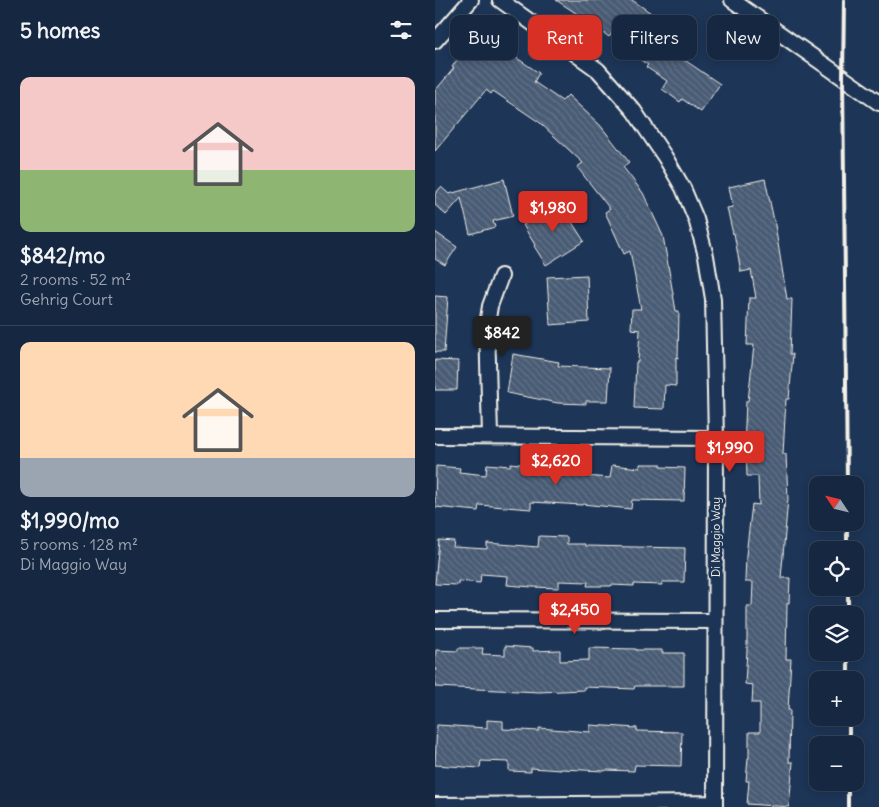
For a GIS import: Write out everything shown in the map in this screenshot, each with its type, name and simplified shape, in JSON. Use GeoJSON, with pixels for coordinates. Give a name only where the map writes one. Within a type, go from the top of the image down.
{"type":"FeatureCollection","features":[{"type":"Feature","properties":{"kind":"street"},"geometry":{"type":"LineString","coordinates":[[435,42],[471,0]]}},
{"type":"Feature","properties":{"kind":"street","name":"Di Maggio Way"},"geometry":{"type":"LineString","coordinates":[[500,0],[598,70],[634,111],[683,188],[693,212],[706,256],[713,300],[715,805]]}},
{"type":"Feature","properties":{"kind":"street"},"geometry":{"type":"LineString","coordinates":[[732,0],[879,103]]}},
{"type":"Feature","properties":{"kind":"street"},"geometry":{"type":"LineString","coordinates":[[490,436],[487,325],[490,306],[501,276]]}},
{"type":"Feature","properties":{"kind":"street"},"geometry":{"type":"LineString","coordinates":[[435,436],[715,438]]}},
{"type":"Feature","properties":{"kind":"street"},"geometry":{"type":"LineString","coordinates":[[435,620],[715,622]]}},
{"type":"Feature","properties":{"kind":"street"},"geometry":{"type":"LineString","coordinates":[[435,805],[715,805]]}},
{"type":"Feature","properties":{"kind":"building"},"geometry":{"type":"Polygon","coordinates":[[[556,0],[632,0],[651,13],[650,15],[612,15],[612,33],[609,37],[602,32],[602,15],[579,15],[556,0]]]}},
{"type":"Feature","properties":{"kind":"building"},"geometry":{"type":"Polygon","coordinates":[[[518,59],[539,73],[534,82],[562,101],[568,95],[600,125],[629,162],[623,167],[643,193],[663,236],[676,311],[679,311],[676,386],[665,385],[664,409],[634,408],[636,362],[638,362],[640,330],[631,329],[632,309],[641,309],[630,251],[624,254],[605,212],[610,209],[577,167],[583,163],[539,122],[493,91],[491,94],[486,90],[435,151],[435,91],[454,68],[452,67],[457,60],[518,59]]]}},
{"type":"Feature","properties":{"kind":"building"},"geometry":{"type":"Polygon","coordinates":[[[641,60],[684,60],[720,84],[701,112],[682,99],[680,102],[662,89],[667,81],[646,67],[648,65],[641,60]]]}},
{"type":"Feature","properties":{"kind":"building"},"geometry":{"type":"Polygon","coordinates":[[[504,179],[513,216],[493,221],[495,227],[470,234],[461,198],[446,215],[435,205],[435,194],[441,187],[449,194],[504,179]]]}},
{"type":"Feature","properties":{"kind":"building"},"geometry":{"type":"Polygon","coordinates":[[[765,179],[775,225],[787,299],[792,299],[790,354],[793,354],[789,399],[786,399],[783,454],[786,454],[788,499],[781,578],[790,578],[789,603],[787,603],[786,659],[791,659],[788,710],[790,710],[789,762],[793,762],[789,807],[747,804],[749,781],[746,781],[749,758],[749,732],[760,732],[760,703],[752,703],[753,685],[745,684],[747,606],[752,606],[753,582],[745,582],[746,555],[752,504],[759,505],[758,476],[747,476],[746,448],[744,448],[746,401],[748,401],[754,345],[747,345],[749,298],[756,298],[751,270],[741,272],[727,208],[733,207],[729,187],[765,179]]]}},
{"type":"Feature","properties":{"kind":"building"},"geometry":{"type":"Polygon","coordinates":[[[559,202],[584,241],[546,265],[523,225],[559,202]]]}},
{"type":"Feature","properties":{"kind":"building"},"geometry":{"type":"Polygon","coordinates":[[[435,232],[457,247],[445,265],[435,259],[435,232]]]}},
{"type":"Feature","properties":{"kind":"building"},"geometry":{"type":"Polygon","coordinates":[[[587,275],[589,322],[550,325],[547,277],[587,275]]]}},
{"type":"Feature","properties":{"kind":"building"},"geometry":{"type":"Polygon","coordinates":[[[435,296],[448,297],[444,352],[435,352],[435,296]]]}},
{"type":"Feature","properties":{"kind":"building"},"geometry":{"type":"Polygon","coordinates":[[[513,354],[559,362],[558,366],[610,368],[608,401],[586,401],[586,404],[558,403],[507,393],[513,354]]]}},
{"type":"Feature","properties":{"kind":"building"},"geometry":{"type":"Polygon","coordinates":[[[435,360],[458,361],[457,390],[435,390],[435,360]]]}},
{"type":"Feature","properties":{"kind":"building"},"geometry":{"type":"Polygon","coordinates":[[[511,463],[538,466],[585,466],[584,476],[610,478],[612,465],[640,468],[640,464],[661,464],[661,467],[685,468],[684,501],[632,500],[631,509],[582,504],[531,502],[531,509],[479,505],[478,511],[435,507],[436,466],[460,468],[459,472],[486,475],[487,464],[510,466],[511,463]]]}},
{"type":"Feature","properties":{"kind":"building"},"geometry":{"type":"Polygon","coordinates":[[[539,536],[567,537],[567,544],[585,544],[585,546],[685,548],[684,582],[662,582],[662,585],[587,586],[588,582],[559,581],[559,588],[532,587],[507,585],[508,576],[481,574],[480,583],[458,581],[458,585],[435,584],[439,540],[454,541],[453,547],[487,549],[487,543],[538,547],[539,536]]]}},
{"type":"Feature","properties":{"kind":"building"},"geometry":{"type":"Polygon","coordinates":[[[505,646],[533,648],[533,651],[560,650],[560,661],[589,660],[589,648],[662,650],[662,653],[684,653],[684,686],[635,686],[634,689],[584,687],[584,690],[539,692],[435,687],[436,650],[458,651],[458,648],[483,648],[482,654],[505,655],[505,646]]]}},
{"type":"Feature","properties":{"kind":"building"},"geometry":{"type":"Polygon","coordinates":[[[487,720],[503,721],[503,729],[539,731],[539,728],[590,732],[590,725],[637,728],[637,731],[682,732],[681,766],[635,765],[634,771],[531,768],[531,772],[509,771],[509,762],[481,761],[480,768],[435,765],[437,725],[487,728],[487,720]]]}},
{"type":"Feature","properties":{"kind":"railway"},"geometry":{"type":"LineString","coordinates":[[844,0],[847,476]]}},
{"type":"Feature","properties":{"kind":"railway"},"geometry":{"type":"LineString","coordinates":[[847,531],[847,541]]}},
{"type":"Feature","properties":{"kind":"railway"},"geometry":{"type":"LineString","coordinates":[[848,596],[848,606]]}},
{"type":"Feature","properties":{"kind":"railway"},"geometry":{"type":"LineString","coordinates":[[848,661],[848,671]]}},
{"type":"Feature","properties":{"kind":"railway"},"geometry":{"type":"LineString","coordinates":[[849,726],[849,736]]}},
{"type":"Feature","properties":{"kind":"railway"},"geometry":{"type":"LineString","coordinates":[[848,791],[848,807]]}}]}
